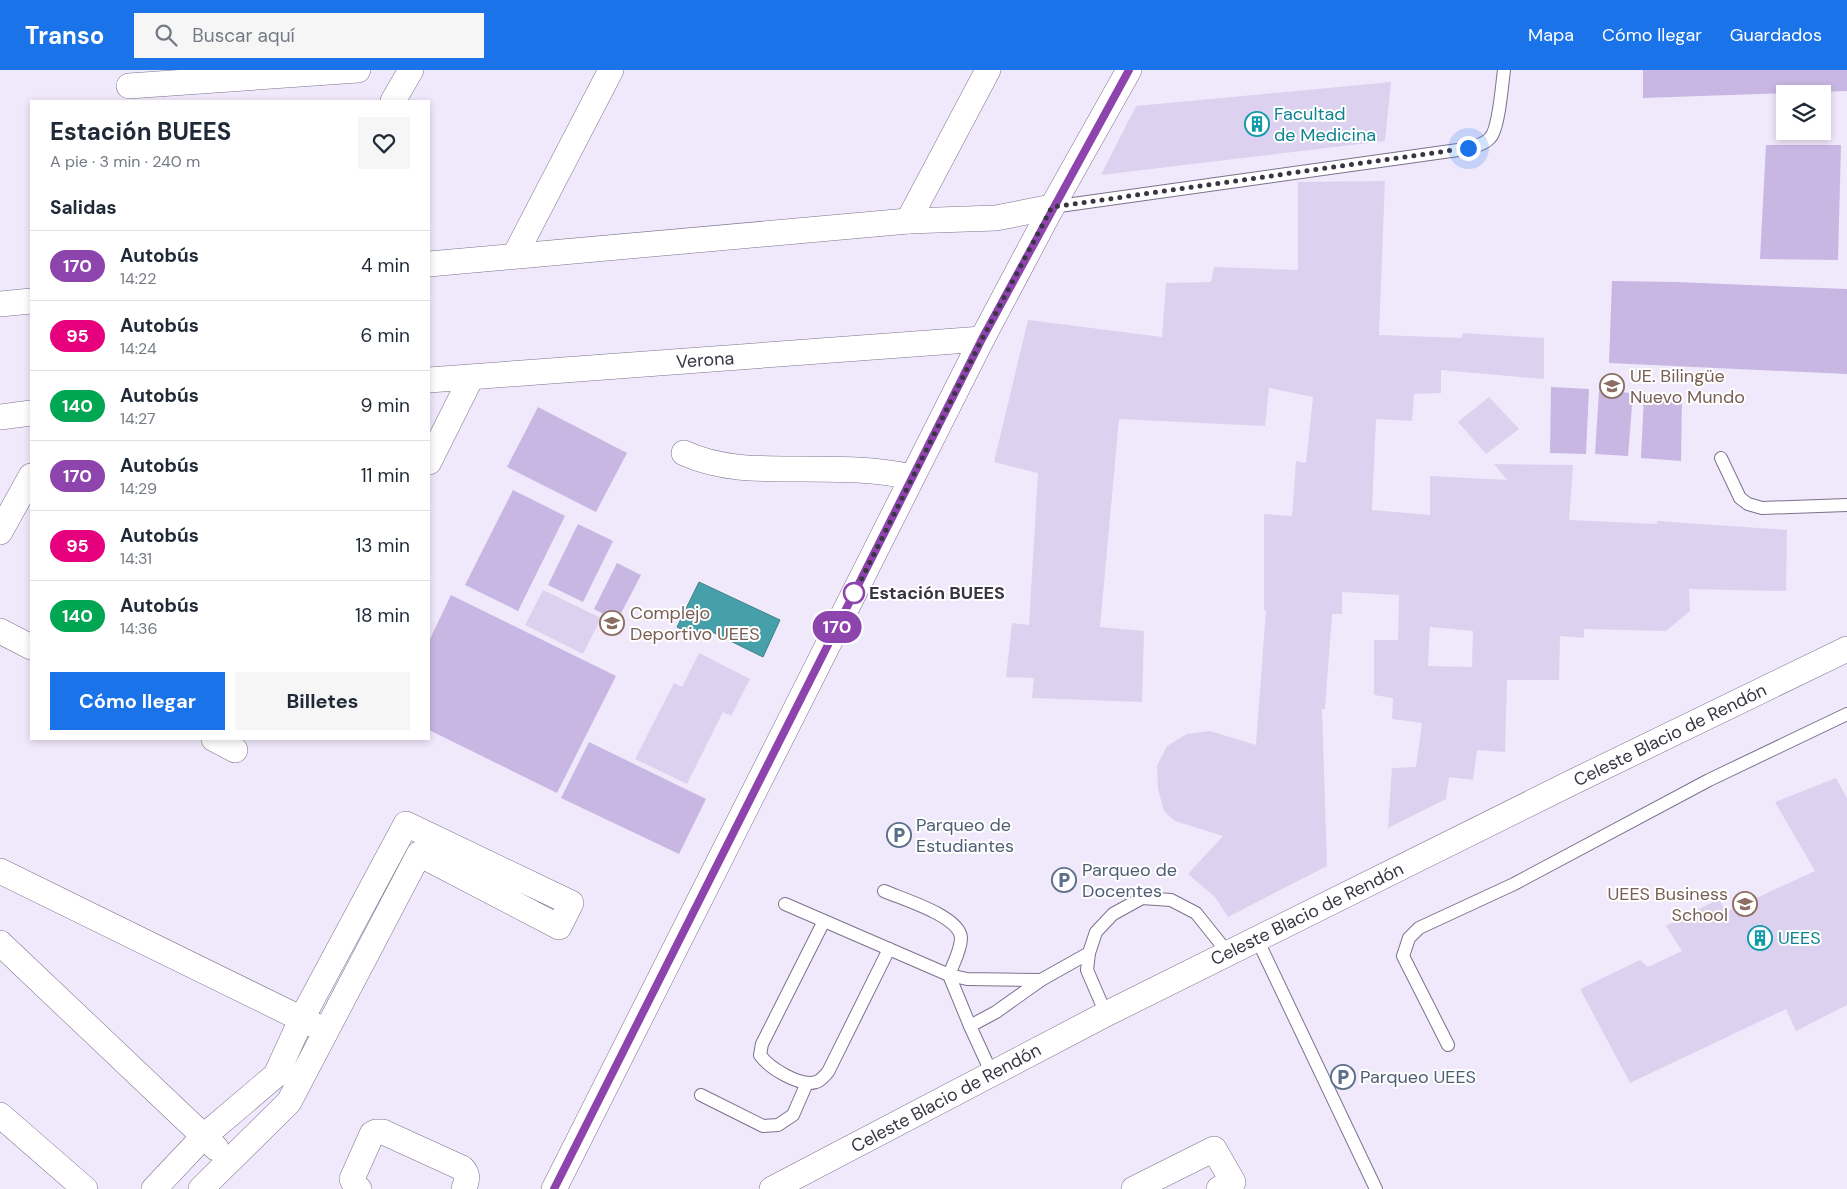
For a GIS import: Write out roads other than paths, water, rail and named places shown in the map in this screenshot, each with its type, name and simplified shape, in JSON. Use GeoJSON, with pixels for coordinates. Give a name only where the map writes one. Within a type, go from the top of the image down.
{"type":"FeatureCollection","features":[{"type":"Feature","properties":{"kind":"street"},"geometry":{"type":"LineString","coordinates":[[129,86],[358,70]]}},
{"type":"Feature","properties":{"kind":"street"},"geometry":{"type":"LineString","coordinates":[[394,100],[411,70]]}},
{"type":"Feature","properties":{"kind":"street"},"geometry":{"type":"LineString","coordinates":[[515,255],[611,70]]}},
{"type":"Feature","properties":{"kind":"street"},"geometry":{"type":"LineString","coordinates":[[908,221],[988,70]]}},
{"type":"Feature","properties":{"kind":"street"},"geometry":{"type":"LineString","coordinates":[[554,1189],[982,339],[1052,207],[1129,70]]}},
{"type":"Feature","properties":{"kind":"street"},"geometry":{"type":"LineString","coordinates":[[430,264],[908,221],[996,218],[1052,207]]}},
{"type":"Feature","properties":{"kind":"street"},"geometry":{"type":"LineString","coordinates":[[0,304],[30,301]]}},
{"type":"Feature","properties":{"kind":"street","name":"Verona"},"geometry":{"type":"LineString","coordinates":[[430,380],[982,339]]}},
{"type":"Feature","properties":{"kind":"street"},"geometry":{"type":"LineString","coordinates":[[430,460],[471,378]]}},
{"type":"Feature","properties":{"kind":"street"},"geometry":{"type":"LineString","coordinates":[[0,417],[30,413]]}},
{"type":"Feature","properties":{"kind":"street"},"geometry":{"type":"LineString","coordinates":[[684,453],[716,464],[740,468],[877,471],[912,477]]}},
{"type":"Feature","properties":{"kind":"street"},"geometry":{"type":"LineString","coordinates":[[0,532],[30,478]]}},
{"type":"Feature","properties":{"kind":"street"},"geometry":{"type":"LineString","coordinates":[[0,631],[30,646]]}},
{"type":"Feature","properties":{"kind":"street","name":"Celeste Blacio de Rendón"},"geometry":{"type":"LineString","coordinates":[[772,1189],[1106,1014],[1568,784],[1847,649]]}},
{"type":"Feature","properties":{"kind":"street"},"geometry":{"type":"LineString","coordinates":[[154,1189],[203,1138],[276,1075],[301,1020],[406,824],[571,903],[559,927],[419,854],[289,1102],[201,1189]]}},
{"type":"Feature","properties":{"kind":"street"},"geometry":{"type":"LineString","coordinates":[[0,871],[301,1020],[326,1030]]}},
{"type":"Feature","properties":{"kind":"street"},"geometry":{"type":"LineString","coordinates":[[0,943],[203,1138],[230,1160]]}},
{"type":"Feature","properties":{"kind":"street"},"geometry":{"type":"LineString","coordinates":[[0,1115],[85,1189]]}},
{"type":"Feature","properties":{"kind":"street"},"geometry":{"type":"LineString","coordinates":[[359,1189],[354,1185],[352,1179],[372,1134],[383,1132],[462,1168],[467,1172],[468,1179],[464,1189]]}},
{"type":"Feature","properties":{"kind":"street"},"geometry":{"type":"LineString","coordinates":[[1134,1189],[1214,1149],[1233,1182],[1219,1189]]}},
{"type":"Feature","properties":{"kind":"lane"},"geometry":{"type":"LineString","coordinates":[[1052,207],[1458,150],[1478,145],[1491,138],[1496,126],[1504,70]]}},
{"type":"Feature","properties":{"kind":"lane"},"geometry":{"type":"LineString","coordinates":[[1721,458],[1740,498],[1748,504],[1762,508],[1847,505]]}},
{"type":"Feature","properties":{"kind":"lane"},"geometry":{"type":"LineString","coordinates":[[1448,1045],[1403,956],[1409,938],[1419,928],[1514,884],[1709,780],[1847,714]]}},
{"type":"Feature","properties":{"kind":"lane"},"geometry":{"type":"LineString","coordinates":[[884,891],[945,917],[956,926],[961,936],[949,975],[992,1074]]}},
{"type":"Feature","properties":{"kind":"lane"},"geometry":{"type":"LineString","coordinates":[[1106,1014],[1087,970],[1089,953],[1096,932],[1113,914],[1142,898],[1171,900],[1196,913],[1228,953]]}},
{"type":"Feature","properties":{"kind":"lane"},"geometry":{"type":"LineString","coordinates":[[785,904],[949,975],[967,980],[1040,980]]}},
{"type":"Feature","properties":{"kind":"lane"},"geometry":{"type":"LineString","coordinates":[[824,921],[762,1044],[760,1055],[766,1063],[796,1080],[807,1083],[818,1082],[828,1072],[889,950]]}},
{"type":"Feature","properties":{"kind":"lane"},"geometry":{"type":"LineString","coordinates":[[1257,939],[1376,1189]]}},
{"type":"Feature","properties":{"kind":"lane"},"geometry":{"type":"LineString","coordinates":[[970,1026],[996,1012],[1040,980],[1089,953]]}},
{"type":"Feature","properties":{"kind":"lane"},"geometry":{"type":"LineString","coordinates":[[701,1095],[763,1126],[778,1125],[793,1115],[807,1083]]}},
{"type":"Feature","properties":{"kind":"water"},"geometry":{"type":"Polygon","coordinates":[[[699,582],[780,620],[763,657],[706,629],[692,634],[677,627],[699,582]]]}},
{"type":"Feature","properties":{"kind":"place","name":"Facultad de Medicina"},"geometry":{"type":"Point","coordinates":[1257,124]}},
{"type":"Feature","properties":{"kind":"place","name":"UE. Bilingüe Nuevo Mundo"},"geometry":{"type":"Point","coordinates":[1612,386]}},
{"type":"Feature","properties":{"kind":"place","name":"Estación BUEES"},"geometry":{"type":"Point","coordinates":[854,593]}},
{"type":"Feature","properties":{"kind":"place","name":"Complejo Deportivo UEES"},"geometry":{"type":"Point","coordinates":[612,623]}},
{"type":"Feature","properties":{"kind":"place","name":"Parqueo de Estudiantes"},"geometry":{"type":"Point","coordinates":[899,835]}},
{"type":"Feature","properties":{"kind":"place","name":"Parqueo de Docentes"},"geometry":{"type":"Point","coordinates":[1064,880]}},
{"type":"Feature","properties":{"kind":"place","name":"UEES Business School"},"geometry":{"type":"Point","coordinates":[1745,904]}},
{"type":"Feature","properties":{"kind":"place","name":"UEES"},"geometry":{"type":"Point","coordinates":[1760,938]}},
{"type":"Feature","properties":{"kind":"place","name":"Parqueo UEES"},"geometry":{"type":"Point","coordinates":[1343,1077]}}]}
